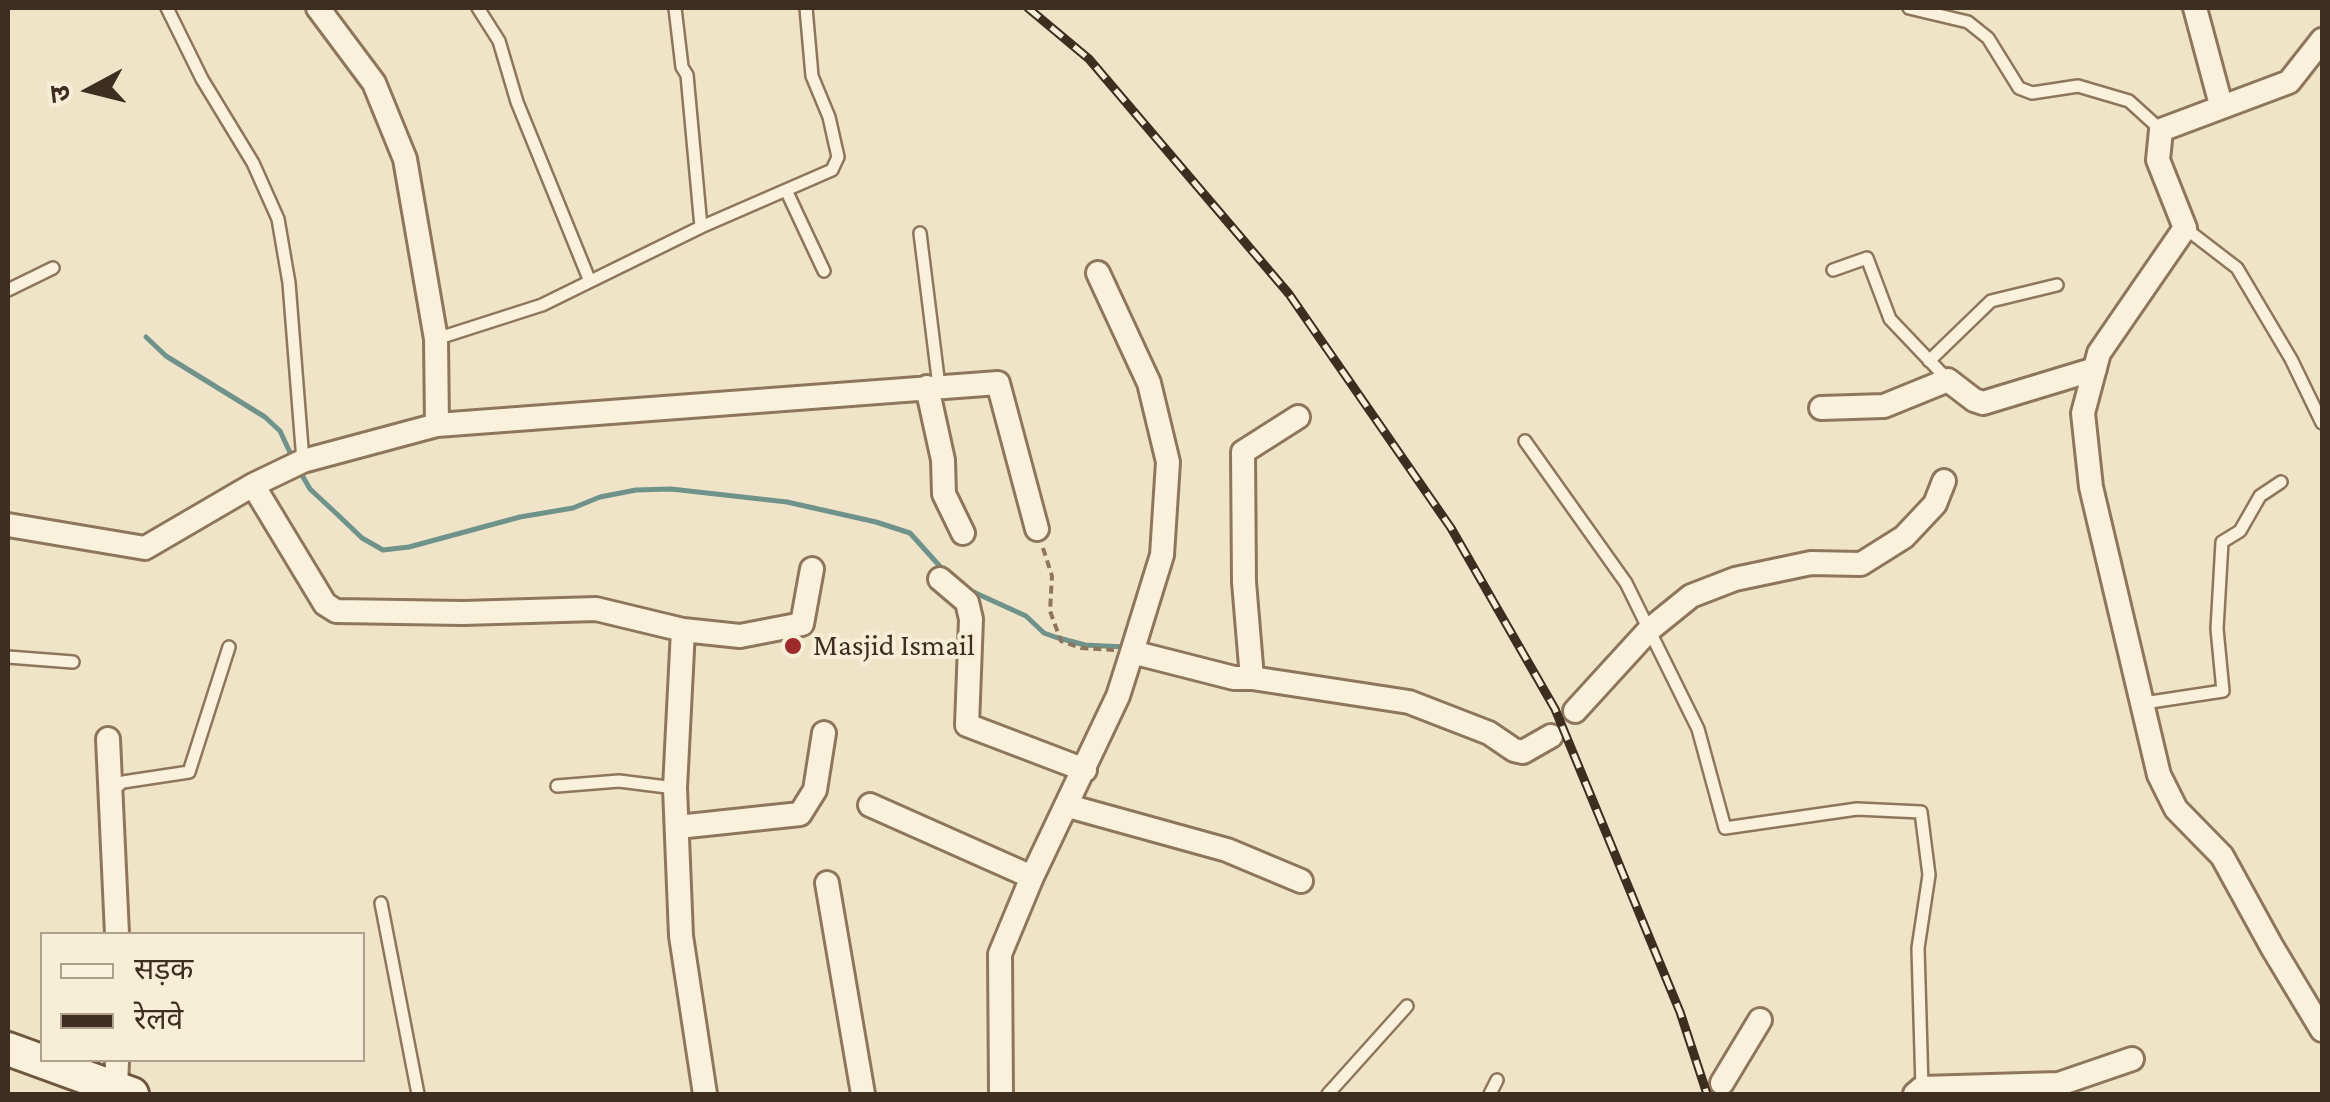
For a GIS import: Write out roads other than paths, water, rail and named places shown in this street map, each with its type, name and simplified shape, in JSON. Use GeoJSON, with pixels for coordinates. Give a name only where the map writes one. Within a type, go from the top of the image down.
{"type":"FeatureCollection","features":[{"type":"Feature","properties":{"kind":"street"},"geometry":{"type":"LineString","coordinates":[[318,8],[374,83],[405,159],[436,339],[438,425]]}},
{"type":"Feature","properties":{"kind":"street"},"geometry":{"type":"LineString","coordinates":[[2195,8],[2221,105]]}},
{"type":"Feature","properties":{"kind":"street"},"geometry":{"type":"LineString","coordinates":[[2322,40],[2289,82],[2161,130],[2158,160],[2185,228],[2099,353],[2083,413],[2091,487],[2160,775],[2176,810],[2222,856],[2322,1030]]}},
{"type":"Feature","properties":{"kind":"street"},"geometry":{"type":"LineString","coordinates":[[1000,1094],[1000,954],[1118,696],[1162,555],[1168,462],[1149,383],[1098,272]]}},
{"type":"Feature","properties":{"kind":"street"},"geometry":{"type":"LineString","coordinates":[[1822,408],[1884,406],[1948,380],[1982,403],[2095,369]]}},
{"type":"Feature","properties":{"kind":"street"},"geometry":{"type":"LineString","coordinates":[[8,525],[145,548],[252,484],[303,461],[438,425],[998,383],[1037,529]]}},
{"type":"Feature","properties":{"kind":"street"},"geometry":{"type":"LineString","coordinates":[[933,387],[944,494],[963,533]]}},
{"type":"Feature","properties":{"kind":"street"},"geometry":{"type":"LineString","coordinates":[[1252,678],[1244,582],[1243,452],[1298,418]]}},
{"type":"Feature","properties":{"kind":"street"},"geometry":{"type":"LineString","coordinates":[[1575,711],[1649,630],[1691,596],[1735,580],[1811,563],[1861,564],[1904,537],[1935,504],[1944,481]]}},
{"type":"Feature","properties":{"kind":"street"},"geometry":{"type":"LineString","coordinates":[[252,484],[324,604],[336,611],[596,609],[683,630],[740,636],[802,624],[812,569]]}},
{"type":"Feature","properties":{"kind":"street"},"geometry":{"type":"LineString","coordinates":[[940,579],[967,602],[971,619],[967,724],[1086,770]]}},
{"type":"Feature","properties":{"kind":"street"},"geometry":{"type":"LineString","coordinates":[[683,630],[676,788],[680,936],[705,1094]]}},
{"type":"Feature","properties":{"kind":"street"},"geometry":{"type":"LineString","coordinates":[[1132,652],[1234,678],[1409,702],[1489,733],[1523,752],[1550,736]]}},
{"type":"Feature","properties":{"kind":"street"},"geometry":{"type":"LineString","coordinates":[[678,828],[800,814],[815,790],[824,733]]}},
{"type":"Feature","properties":{"kind":"street"},"geometry":{"type":"LineString","coordinates":[[108,739],[117,932]]}},
{"type":"Feature","properties":{"kind":"street"},"geometry":{"type":"LineString","coordinates":[[870,805],[1032,877]]}},
{"type":"Feature","properties":{"kind":"street"},"geometry":{"type":"LineString","coordinates":[[1068,806],[1227,850],[1301,881]]}},
{"type":"Feature","properties":{"kind":"street"},"geometry":{"type":"LineString","coordinates":[[827,883],[864,1094]]}},
{"type":"Feature","properties":{"kind":"street"},"geometry":{"type":"LineString","coordinates":[[1722,1083],[1760,1020]]}},
{"type":"Feature","properties":{"kind":"street"},"geometry":{"type":"LineString","coordinates":[[8,1049],[40,1058]]}},
{"type":"Feature","properties":{"kind":"street"},"geometry":{"type":"LineString","coordinates":[[1918,1091],[2059,1084],[2132,1058]]}},
{"type":"Feature","properties":{"kind":"street"},"geometry":{"type":"LineString","coordinates":[[53,1062],[122,1082]]}},
{"type":"Feature","properties":{"kind":"lane"},"geometry":{"type":"LineString","coordinates":[[167,8],[202,79],[253,164],[278,219],[289,283],[303,461]]}},
{"type":"Feature","properties":{"kind":"lane"},"geometry":{"type":"LineString","coordinates":[[478,8],[499,41],[517,102],[589,279]]}},
{"type":"Feature","properties":{"kind":"lane"},"geometry":{"type":"LineString","coordinates":[[675,8],[682,67],[688,76],[701,227]]}},
{"type":"Feature","properties":{"kind":"lane"},"geometry":{"type":"LineString","coordinates":[[436,339],[542,305],[589,279],[832,170],[838,156],[830,117],[812,76],[806,8]]}},
{"type":"Feature","properties":{"kind":"lane"},"geometry":{"type":"LineString","coordinates":[[1908,8],[1968,22],[1988,38],[2018,88],[2032,94],[2078,86],[2129,101],[2161,130]]}},
{"type":"Feature","properties":{"kind":"lane"},"geometry":{"type":"LineString","coordinates":[[786,190],[824,271]]}},
{"type":"Feature","properties":{"kind":"lane"},"geometry":{"type":"LineString","coordinates":[[2185,228],[2237,268],[2291,359],[2322,423]]}},
{"type":"Feature","properties":{"kind":"lane"},"geometry":{"type":"LineString","coordinates":[[920,233],[933,387]]}},
{"type":"Feature","properties":{"kind":"lane"},"geometry":{"type":"LineString","coordinates":[[1833,270],[1868,258],[1890,319],[1948,380]]}},
{"type":"Feature","properties":{"kind":"lane"},"geometry":{"type":"LineString","coordinates":[[8,290],[53,268]]}},
{"type":"Feature","properties":{"kind":"lane"},"geometry":{"type":"LineString","coordinates":[[1928,361],[1990,301],[2058,285]]}},
{"type":"Feature","properties":{"kind":"lane"},"geometry":{"type":"LineString","coordinates":[[1526,441],[1626,582],[1698,728],[1724,828],[1857,809],[1921,812],[1929,875],[1918,948],[1918,1091]]}},
{"type":"Feature","properties":{"kind":"lane"},"geometry":{"type":"LineString","coordinates":[[2144,703],[2223,691],[2218,629],[2222,542],[2240,531],[2260,496],[2281,482]]}},
{"type":"Feature","properties":{"kind":"lane"},"geometry":{"type":"LineString","coordinates":[[110,792],[124,782],[189,772],[229,647]]}},
{"type":"Feature","properties":{"kind":"lane"},"geometry":{"type":"LineString","coordinates":[[8,657],[74,662]]}},
{"type":"Feature","properties":{"kind":"lane"},"geometry":{"type":"LineString","coordinates":[[557,786],[619,781],[676,788]]}},
{"type":"Feature","properties":{"kind":"lane"},"geometry":{"type":"LineString","coordinates":[[382,903],[418,1094]]}},
{"type":"Feature","properties":{"kind":"lane"},"geometry":{"type":"LineString","coordinates":[[1328,1094],[1407,1006]]}},
{"type":"Feature","properties":{"kind":"lane"},"geometry":{"type":"LineString","coordinates":[[1490,1094],[1497,1080]]}},
{"type":"Feature","properties":{"kind":"waterway"},"geometry":{"type":"LineString","coordinates":[[146,337],[166,356],[265,417],[280,431],[294,461]]}},
{"type":"Feature","properties":{"kind":"waterway"},"geometry":{"type":"LineString","coordinates":[[299,470],[310,489],[362,538],[383,550],[573,508],[600,497],[671,489],[787,502],[876,522],[910,533],[945,572]]}},
{"type":"Feature","properties":{"kind":"waterway"},"geometry":{"type":"LineString","coordinates":[[969,590],[1026,616],[1044,633],[1085,645],[1125,647]]}},
{"type":"Feature","properties":{"kind":"railway"},"geometry":{"type":"LineString","coordinates":[[1028,8],[1089,59],[1289,294],[1451,528],[1555,709],[1680,1012],[1707,1094]]}},
{"type":"Feature","properties":{"kind":"place","name":"Masjid Ismail"},"geometry":{"type":"Point","coordinates":[793,646]}}]}
